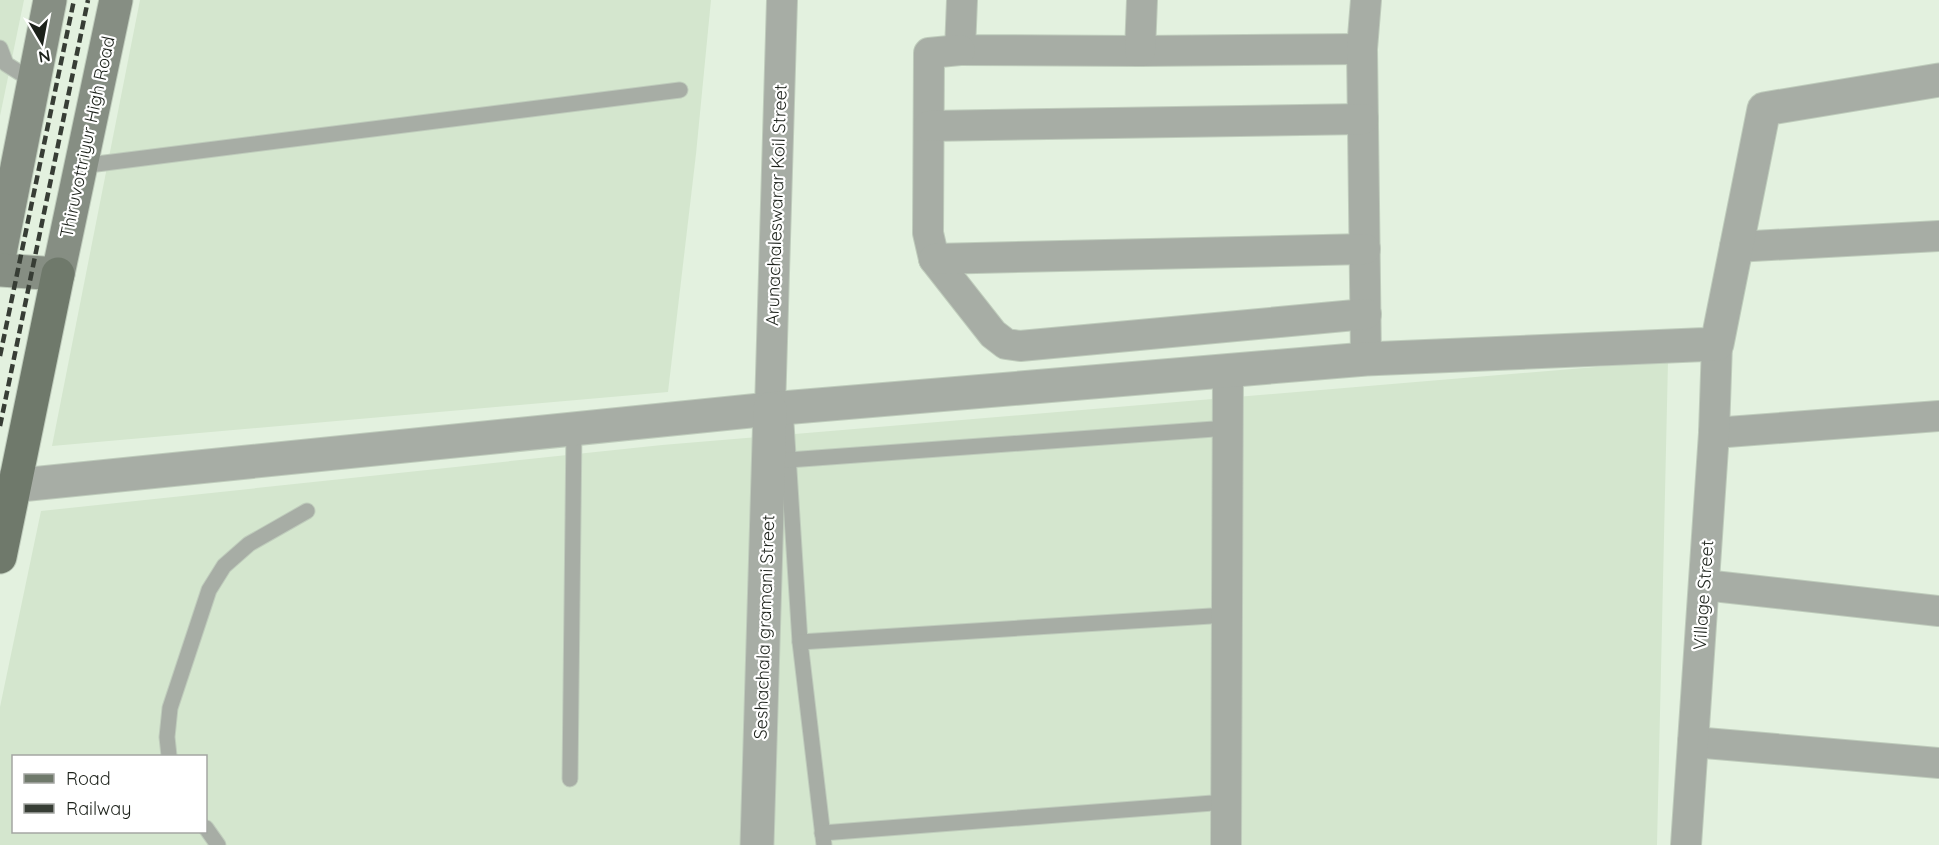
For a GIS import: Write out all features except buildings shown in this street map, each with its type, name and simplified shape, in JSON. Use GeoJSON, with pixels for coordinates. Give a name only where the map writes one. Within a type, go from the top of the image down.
{"type":"FeatureCollection","features":[{"type":"Feature","properties":{"kind":"main road"},"geometry":{"type":"LineString","coordinates":[[0,254],[50,0]]}},
{"type":"Feature","properties":{"kind":"main road","name":"Thiruvottriyur High Road"},"geometry":{"type":"LineString","coordinates":[[58,274],[116,0]]}},
{"type":"Feature","properties":{"kind":"main road"},"geometry":{"type":"LineString","coordinates":[[0,270],[58,274],[7,486],[0,557]]}},
{"type":"Feature","properties":{"kind":"street","name":"Arunachaleswarar Koil Street"},"geometry":{"type":"LineString","coordinates":[[778,409],[782,0]]}},
{"type":"Feature","properties":{"kind":"street"},"geometry":{"type":"LineString","coordinates":[[960,50],[962,0]]}},
{"type":"Feature","properties":{"kind":"street"},"geometry":{"type":"LineString","coordinates":[[1140,51],[1142,0]]}},
{"type":"Feature","properties":{"kind":"street"},"geometry":{"type":"LineString","coordinates":[[1366,0],[1362,49],[1366,359]]}},
{"type":"Feature","properties":{"kind":"street"},"geometry":{"type":"LineString","coordinates":[[1362,49],[960,50],[929,53],[928,233],[934,259],[993,334],[1006,344],[1020,346],[1366,314]]}},
{"type":"Feature","properties":{"kind":"street"},"geometry":{"type":"LineString","coordinates":[[7,486],[778,409],[1228,370],[1366,359],[1717,344],[1764,109],[1939,80]]}},
{"type":"Feature","properties":{"kind":"street"},"geometry":{"type":"LineString","coordinates":[[929,126],[1363,119]]}},
{"type":"Feature","properties":{"kind":"street"},"geometry":{"type":"LineString","coordinates":[[1735,247],[1939,237]]}},
{"type":"Feature","properties":{"kind":"street"},"geometry":{"type":"LineString","coordinates":[[934,259],[1365,249]]}},
{"type":"Feature","properties":{"kind":"street","name":"Village Street"},"geometry":{"type":"LineString","coordinates":[[1686,845],[1714,433],[1717,344]]}},
{"type":"Feature","properties":{"kind":"street"},"geometry":{"type":"LineString","coordinates":[[1226,845],[1228,370]]}},
{"type":"Feature","properties":{"kind":"street","name":"Seshachala gramani Street"},"geometry":{"type":"LineString","coordinates":[[758,845],[778,409]]}},
{"type":"Feature","properties":{"kind":"street"},"geometry":{"type":"LineString","coordinates":[[1714,433],[1939,416]]}},
{"type":"Feature","properties":{"kind":"street"},"geometry":{"type":"LineString","coordinates":[[1704,585],[1939,611]]}},
{"type":"Feature","properties":{"kind":"street"},"geometry":{"type":"LineString","coordinates":[[1693,742],[1939,763]]}},
{"type":"Feature","properties":{"kind":"lane"},"geometry":{"type":"LineString","coordinates":[[0,48],[6,64],[33,81]]}},
{"type":"Feature","properties":{"kind":"lane"},"geometry":{"type":"LineString","coordinates":[[81,166],[680,90]]}},
{"type":"Feature","properties":{"kind":"lane"},"geometry":{"type":"LineString","coordinates":[[778,409],[788,460],[800,642],[823,839],[1226,802]]}},
{"type":"Feature","properties":{"kind":"lane"},"geometry":{"type":"LineString","coordinates":[[788,460],[1228,428]]}},
{"type":"Feature","properties":{"kind":"lane"},"geometry":{"type":"LineString","coordinates":[[570,779],[574,429]]}},
{"type":"Feature","properties":{"kind":"lane"},"geometry":{"type":"LineString","coordinates":[[169,755],[166,737],[170,708],[209,590],[224,566],[249,544],[307,511]]}},
{"type":"Feature","properties":{"kind":"lane"},"geometry":{"type":"LineString","coordinates":[[800,642],[1227,615]]}},
{"type":"Feature","properties":{"kind":"lane"},"geometry":{"type":"LineString","coordinates":[[207,829],[218,845]]}},
{"type":"Feature","properties":{"kind":"shaded area"},"geometry":{"type":"Polygon","coordinates":[[[0,0],[24,0],[0,116],[0,0]]]}},
{"type":"Feature","properties":{"kind":"shaded area"},"geometry":{"type":"Polygon","coordinates":[[[140,0],[711,0],[696,154],[668,392],[52,446],[140,0]]]}},
{"type":"Feature","properties":{"kind":"shaded area"},"geometry":{"type":"Polygon","coordinates":[[[1668,361],[1657,845],[0,845],[0,707],[41,511],[662,445],[1668,361]]]}},
{"type":"Feature","properties":{"kind":"railway"},"geometry":{"type":"LineString","coordinates":[[0,356],[74,0]]}},
{"type":"Feature","properties":{"kind":"railway"},"geometry":{"type":"LineString","coordinates":[[0,426],[88,0]]}}]}
